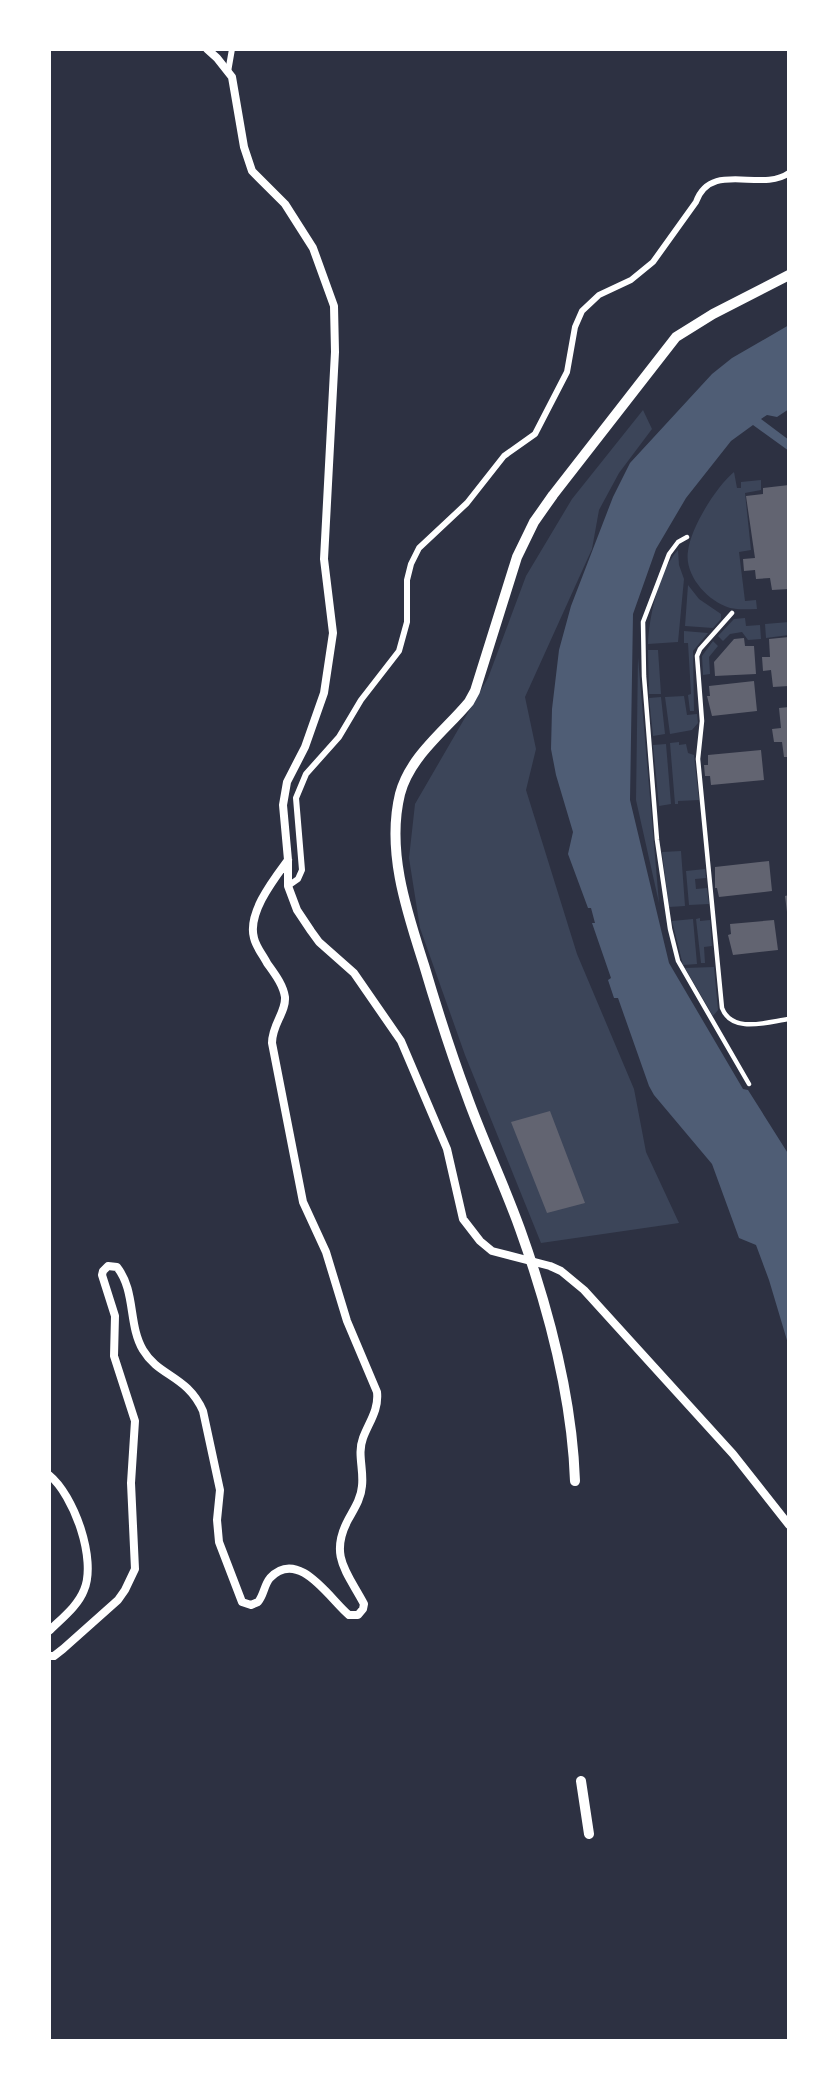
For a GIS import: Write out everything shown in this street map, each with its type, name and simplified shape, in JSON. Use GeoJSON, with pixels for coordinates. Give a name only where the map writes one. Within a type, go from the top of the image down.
{"type":"FeatureCollection","features":[{"type":"Feature","properties":{"kind":"main road"},"geometry":{"type":"LineString","coordinates":[[575,1481],[572,1426],[553,1335],[509,1200],[466,1095],[408,913],[397,853],[399,798],[410,770],[475,691],[517,557],[534,522],[553,495],[676,337],[713,314],[789,275]]}},
{"type":"Feature","properties":{"kind":"main road"},"geometry":{"type":"LineString","coordinates":[[581,1781],[589,1834]]}},
{"type":"Feature","properties":{"kind":"street"},"geometry":{"type":"LineString","coordinates":[[207,49],[232,77],[244,147],[252,170],[285,204],[313,248],[334,306],[335,352],[324,559],[333,633],[324,693],[304,747],[287,782],[283,805],[288,886],[297,910],[319,942],[354,973],[401,1041],[447,1149],[463,1219],[480,1241],[492,1251],[561,1271],[593,1298],[740,1462],[789,1525]]}},
{"type":"Feature","properties":{"kind":"street"},"geometry":{"type":"LineString","coordinates":[[228,72],[232,49]]}},
{"type":"Feature","properties":{"kind":"street"},"geometry":{"type":"LineString","coordinates":[[288,886],[295,882],[302,870],[296,798],[299,790],[306,774],[339,737],[360,700],[399,651],[406,632],[407,580],[414,556],[424,541],[474,496],[504,456],[535,434],[567,372],[575,327],[583,311],[599,295],[631,280],[653,262],[709,184],[737,179],[763,182],[782,178],[789,173]]}},
{"type":"Feature","properties":{"kind":"street"},"geometry":{"type":"LineString","coordinates":[[687,537],[678,542],[669,554],[643,622],[644,676],[659,852],[670,929],[678,961],[749,1084]]}},
{"type":"Feature","properties":{"kind":"street"},"geometry":{"type":"LineString","coordinates":[[732,613],[700,649],[697,661],[702,721],[698,759],[722,1008],[726,1016],[738,1024],[789,1019]]}},
{"type":"Feature","properties":{"kind":"street"},"geometry":{"type":"LineString","coordinates":[[49,1656],[54,1656],[63,1649],[118,1600],[135,1569],[131,1483],[136,1441],[135,1421],[114,1356],[115,1316],[102,1275],[108,1266],[117,1267],[122,1275],[130,1298],[136,1336],[146,1355],[184,1383],[203,1411],[220,1490],[217,1520],[219,1542],[242,1602],[251,1605],[258,1602],[272,1576],[291,1569],[311,1577],[323,1586],[349,1615],[358,1615],[363,1609],[364,1604],[342,1564],[338,1545],[361,1493],[363,1483],[360,1451],[378,1401],[377,1392],[347,1321],[326,1252],[303,1202],[272,1043],[272,1032],[284,1008],[285,998],[282,986],[254,938],[254,920],[266,891],[288,860]]}},
{"type":"Feature","properties":{"kind":"street"},"geometry":{"type":"LineString","coordinates":[[49,1475],[68,1497],[88,1558],[89,1569],[77,1603],[49,1631]]}},
{"type":"Feature","properties":{"kind":"shaded area"},"geometry":{"type":"Polygon","coordinates":[[[789,325],[789,409],[777,417],[767,415],[761,419],[789,440],[789,451],[753,425],[731,441],[686,498],[656,549],[633,614],[630,800],[669,963],[743,1089],[748,1090],[789,1155],[789,1347],[756,1245],[739,1238],[712,1164],[649,1086],[618,998],[614,998],[608,980],[611,978],[592,923],[595,923],[591,908],[588,908],[568,854],[573,832],[551,749],[552,709],[559,650],[571,606],[613,497],[630,463],[712,374],[732,358],[789,325]]]}},
{"type":"Feature","properties":{"kind":"shaded area"},"geometry":{"type":"Polygon","coordinates":[[[643,410],[652,429],[619,473],[599,510],[592,549],[525,697],[536,749],[526,790],[577,954],[634,1089],[646,1152],[679,1223],[541,1243],[465,1055],[420,928],[409,858],[415,804],[488,678],[526,576],[572,499],[643,410]]]}},
{"type":"Feature","properties":{"kind":"shaded area"},"geometry":{"type":"Polygon","coordinates":[[[734,472],[737,488],[741,488],[741,482],[761,480],[761,490],[745,493],[751,550],[739,552],[745,601],[756,600],[757,609],[730,608],[713,600],[693,578],[688,560],[690,541],[699,519],[720,487],[734,472]]]}},
{"type":"Feature","properties":{"kind":"shaded area"},"geometry":{"type":"Polygon","coordinates":[[[678,550],[684,579],[678,642],[648,644],[650,621],[660,581],[678,550]]]}},
{"type":"Feature","properties":{"kind":"shaded area"},"geometry":{"type":"Polygon","coordinates":[[[688,585],[699,599],[721,614],[721,619],[713,628],[685,626],[688,585]]]}},
{"type":"Feature","properties":{"kind":"shaded area"},"geometry":{"type":"Polygon","coordinates":[[[745,618],[746,626],[760,625],[761,639],[748,640],[742,632],[730,634],[723,641],[718,636],[734,619],[745,618]]]}},
{"type":"Feature","properties":{"kind":"shaded area"},"geometry":{"type":"Polygon","coordinates":[[[789,622],[789,635],[766,638],[765,624],[789,622]]]}},
{"type":"Feature","properties":{"kind":"shaded area"},"geometry":{"type":"Polygon","coordinates":[[[684,631],[708,633],[693,651],[694,711],[690,711],[688,695],[691,694],[688,643],[684,643],[684,631]]]}},
{"type":"Feature","properties":{"kind":"shaded area"},"geometry":{"type":"Polygon","coordinates":[[[713,641],[718,646],[709,657],[710,674],[703,675],[702,656],[713,641]]]}},
{"type":"Feature","properties":{"kind":"shaded area"},"geometry":{"type":"Polygon","coordinates":[[[648,650],[658,650],[661,694],[649,694],[648,650]]]}},
{"type":"Feature","properties":{"kind":"shaded area"},"geometry":{"type":"Polygon","coordinates":[[[638,657],[659,903],[636,800],[638,657]]]}},
{"type":"Feature","properties":{"kind":"shaded area"},"geometry":{"type":"Polygon","coordinates":[[[684,696],[687,715],[697,714],[698,723],[692,730],[670,734],[665,697],[684,696]]]}},
{"type":"Feature","properties":{"kind":"shaded area"},"geometry":{"type":"Polygon","coordinates":[[[661,697],[665,734],[653,736],[649,698],[661,697]]]}},
{"type":"Feature","properties":{"kind":"shaded area"},"geometry":{"type":"Polygon","coordinates":[[[679,742],[679,745],[686,744],[688,753],[694,755],[699,800],[678,801],[678,804],[675,804],[670,743],[679,742]]]}},
{"type":"Feature","properties":{"kind":"shaded area"},"geometry":{"type":"Polygon","coordinates":[[[666,744],[671,804],[659,806],[653,745],[666,744]]]}},
{"type":"Feature","properties":{"kind":"shaded area"},"geometry":{"type":"Polygon","coordinates":[[[681,851],[685,906],[669,907],[662,852],[681,851]]]}},
{"type":"Feature","properties":{"kind":"shaded area"},"geometry":{"type":"Polygon","coordinates":[[[705,869],[706,878],[695,879],[696,889],[707,888],[709,904],[689,905],[686,871],[705,869]]]}},
{"type":"Feature","properties":{"kind":"shaded area"},"geometry":{"type":"Polygon","coordinates":[[[700,918],[700,921],[710,920],[712,946],[704,947],[705,963],[701,963],[696,919],[700,918]]]}},
{"type":"Feature","properties":{"kind":"shaded area"},"geometry":{"type":"Polygon","coordinates":[[[693,919],[697,964],[683,965],[672,921],[693,919]]]}},
{"type":"Feature","properties":{"kind":"shaded area"},"geometry":{"type":"Polygon","coordinates":[[[714,967],[718,1010],[713,1016],[685,968],[714,967]]]}},
{"type":"Feature","properties":{"kind":"building"},"geometry":{"type":"Polygon","coordinates":[[[789,485],[789,589],[772,590],[770,578],[756,579],[755,570],[744,571],[743,559],[755,558],[746,496],[763,494],[763,488],[789,485]]]}},
{"type":"Feature","properties":{"kind":"building"},"geometry":{"type":"Polygon","coordinates":[[[789,637],[789,686],[773,687],[771,670],[763,671],[762,657],[770,657],[769,639],[789,637]]]}},
{"type":"Feature","properties":{"kind":"building"},"geometry":{"type":"Polygon","coordinates":[[[744,638],[745,646],[754,646],[756,674],[715,676],[714,662],[734,639],[744,638]]]}},
{"type":"Feature","properties":{"kind":"building"},"geometry":{"type":"Polygon","coordinates":[[[754,681],[757,711],[712,716],[707,696],[710,696],[709,686],[754,681]]]}},
{"type":"Feature","properties":{"kind":"building"},"geometry":{"type":"Polygon","coordinates":[[[789,707],[789,757],[784,757],[782,742],[774,742],[772,729],[781,728],[779,708],[789,707]]]}},
{"type":"Feature","properties":{"kind":"building"},"geometry":{"type":"Polygon","coordinates":[[[761,750],[764,780],[711,785],[710,776],[705,776],[704,765],[708,765],[708,755],[761,750]]]}},
{"type":"Feature","properties":{"kind":"building"},"geometry":{"type":"Polygon","coordinates":[[[769,861],[772,891],[719,897],[715,888],[715,867],[769,861]]]}},
{"type":"Feature","properties":{"kind":"building"},"geometry":{"type":"Polygon","coordinates":[[[789,895],[789,911],[787,912],[785,896],[789,895]]]}},
{"type":"Feature","properties":{"kind":"building"},"geometry":{"type":"Polygon","coordinates":[[[774,920],[778,950],[733,955],[728,935],[731,934],[730,924],[774,920]]]}},
{"type":"Feature","properties":{"kind":"building"},"geometry":{"type":"Polygon","coordinates":[[[550,1111],[585,1203],[547,1213],[511,1122],[550,1111]]]}}]}
